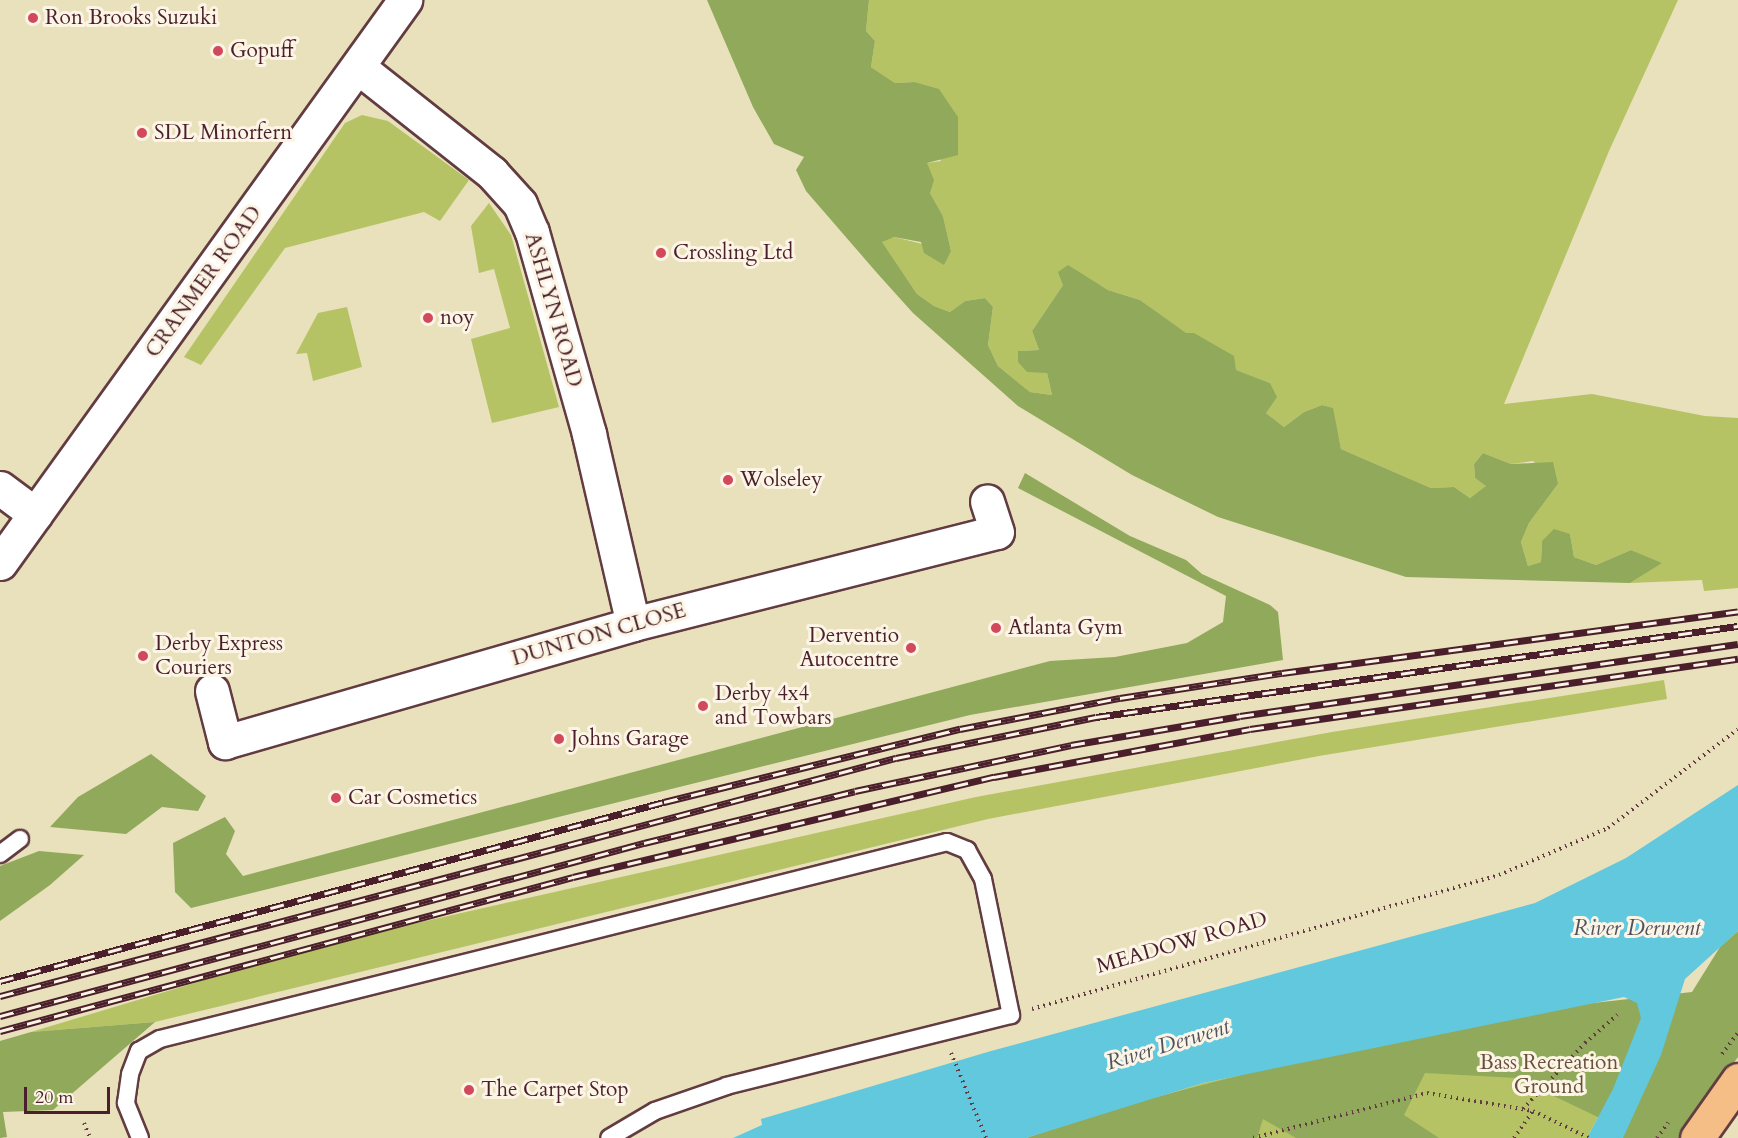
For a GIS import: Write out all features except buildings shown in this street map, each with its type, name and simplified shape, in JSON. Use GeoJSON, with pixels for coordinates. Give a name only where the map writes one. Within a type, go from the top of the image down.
{"type":"FeatureCollection","features":[{"type":"Feature","properties":{"kind":"main road"},"geometry":{"type":"LineString","coordinates":[[1697,1138],[1738,1080]]}},
{"type":"Feature","properties":{"kind":"street","name":"CRANMER ROAD"},"geometry":{"type":"LineString","coordinates":[[0,563],[405,0]]}},
{"type":"Feature","properties":{"kind":"street","name":"ASHLYN ROAD"},"geometry":{"type":"LineString","coordinates":[[358,67],[492,172],[520,204],[532,232],[589,434],[633,624]]}},
{"type":"Feature","properties":{"kind":"street"},"geometry":{"type":"LineString","coordinates":[[0,488],[35,514]]}},
{"type":"Feature","properties":{"kind":"street","name":"DUNTON CLOSE"},"geometry":{"type":"LineString","coordinates":[[212,691],[225,742],[633,624],[997,532],[987,502]]}},
{"type":"Feature","properties":{"kind":"lane"},"geometry":{"type":"LineString","coordinates":[[0,854],[20,839]]}},
{"type":"Feature","properties":{"kind":"lane"},"geometry":{"type":"LineString","coordinates":[[140,1138],[126,1103],[130,1074],[139,1051],[160,1039],[947,842],[967,850],[983,879],[1011,1015],[727,1086],[655,1111],[609,1138]]}},
{"type":"Feature","properties":{"kind":"path","name":"MEADOW ROAD"},"geometry":{"type":"LineString","coordinates":[[1011,1015],[1499,875],[1608,828],[1738,729]]}},
{"type":"Feature","properties":{"kind":"path"},"geometry":{"type":"LineString","coordinates":[[1523,1109],[1584,1043],[1617,1015]]}},
{"type":"Feature","properties":{"kind":"path"},"geometry":{"type":"LineString","coordinates":[[949,1049],[986,1138]]}},
{"type":"Feature","properties":{"kind":"path"},"geometry":{"type":"LineString","coordinates":[[1253,1138],[1427,1093],[1533,1111],[1589,1138]]}},
{"type":"Feature","properties":{"kind":"path"},"geometry":{"type":"LineString","coordinates":[[1514,1138],[1533,1111]]}},
{"type":"Feature","properties":{"kind":"path"},"geometry":{"type":"LineString","coordinates":[[84,1123],[90,1138]]}},
{"type":"Feature","properties":{"kind":"green space"},"geometry":{"type":"Polygon","coordinates":[[[707,0],[869,0],[866,31],[875,41],[871,67],[895,83],[914,82],[939,89],[958,117],[958,155],[927,163],[934,180],[930,193],[943,216],[951,251],[944,265],[924,253],[921,242],[894,237],[882,242],[917,294],[934,306],[950,312],[965,301],[985,298],[993,307],[988,345],[998,366],[1030,392],[1052,395],[1047,373],[1027,372],[1018,362],[1018,351],[1039,350],[1032,331],[1063,285],[1058,272],[1068,265],[1108,290],[1140,300],[1186,333],[1194,333],[1234,356],[1236,370],[1270,383],[1277,397],[1266,413],[1284,427],[1304,412],[1322,405],[1333,408],[1341,449],[1431,488],[1454,487],[1470,498],[1486,486],[1475,478],[1474,464],[1483,453],[1511,464],[1553,462],[1558,484],[1529,523],[1521,542],[1528,566],[1541,562],[1542,541],[1554,529],[1570,534],[1574,557],[1596,565],[1631,550],[1662,563],[1630,583],[1406,577],[1218,517],[1132,475],[1018,406],[913,313],[877,273],[806,191],[796,170],[804,157],[774,144],[753,107],[707,0]]]}},
{"type":"Feature","properties":{"kind":"green space"},"geometry":{"type":"Polygon","coordinates":[[[869,0],[1678,0],[1609,151],[1504,404],[1592,394],[1705,416],[1738,418],[1738,588],[1704,591],[1702,580],[1630,583],[1661,563],[1631,550],[1596,565],[1574,557],[1570,534],[1542,541],[1541,562],[1528,566],[1521,542],[1529,523],[1558,484],[1533,461],[1511,464],[1483,453],[1474,464],[1475,478],[1487,486],[1470,498],[1454,487],[1431,488],[1341,449],[1332,408],[1322,405],[1304,412],[1284,427],[1266,413],[1270,383],[1235,370],[1140,300],[1108,290],[1068,266],[1063,285],[1032,331],[1039,350],[1018,351],[1047,373],[1052,395],[1030,392],[998,366],[988,345],[993,307],[985,298],[965,301],[950,312],[934,306],[917,294],[881,241],[894,237],[951,251],[943,216],[930,193],[927,163],[941,161],[914,82],[895,83],[871,67],[875,41],[866,31],[869,0]]]}},
{"type":"Feature","properties":{"kind":"green space"},"geometry":{"type":"Polygon","coordinates":[[[362,115],[388,121],[469,180],[440,221],[424,212],[285,248],[201,365],[184,357],[345,123],[362,115]]]}},
{"type":"Feature","properties":{"kind":"green space"},"geometry":{"type":"Polygon","coordinates":[[[489,203],[511,235],[559,407],[492,423],[471,339],[510,328],[494,269],[479,273],[471,226],[489,203]]]}},
{"type":"Feature","properties":{"kind":"green space"},"geometry":{"type":"Polygon","coordinates":[[[347,307],[362,367],[313,381],[307,353],[296,354],[318,313],[347,307]]]}},
{"type":"Feature","properties":{"kind":"green space"},"geometry":{"type":"Polygon","coordinates":[[[1025,473],[1130,536],[1186,560],[1202,574],[1270,605],[1278,612],[1283,660],[970,715],[191,908],[175,892],[173,843],[225,817],[235,831],[226,854],[243,876],[1050,661],[1115,657],[1187,643],[1223,622],[1226,596],[1018,488],[1025,473]]]}},
{"type":"Feature","properties":{"kind":"green space"},"geometry":{"type":"Polygon","coordinates":[[[1664,680],[1667,699],[1319,756],[988,819],[155,1022],[31,1032],[324,944],[976,797],[1332,732],[1664,680]]]}},
{"type":"Feature","properties":{"kind":"green space"},"geometry":{"type":"Polygon","coordinates":[[[151,754],[206,796],[198,811],[162,807],[126,834],[50,827],[78,797],[151,754]]]}},
{"type":"Feature","properties":{"kind":"green space"},"geometry":{"type":"Polygon","coordinates":[[[39,851],[84,855],[50,885],[0,921],[0,866],[39,851]]]}},
{"type":"Feature","properties":{"kind":"green space","name":"Bass Recreation Ground"},"geometry":{"type":"Polygon","coordinates":[[[1738,931],[1738,1057],[1681,1138],[1596,1138],[1604,1120],[1516,1078],[1425,1073],[1404,1115],[1439,1138],[1296,1138],[1263,1119],[1257,1138],[1026,1138],[1141,1101],[1260,1070],[1584,1004],[1692,992],[1720,947],[1738,931]]]}},
{"type":"Feature","properties":{"kind":"green space","name":"Bass Recreation Ground"},"geometry":{"type":"Polygon","coordinates":[[[1584,1004],[1613,1089],[1587,1138],[1026,1138],[1203,1083],[1584,1004]]]}},
{"type":"Feature","properties":{"kind":"green space"},"geometry":{"type":"Polygon","coordinates":[[[155,1022],[53,1110],[3,1112],[7,1137],[0,1138],[0,1041],[31,1032],[155,1022]]]}},
{"type":"Feature","properties":{"kind":"water","name":"River Derwent"},"geometry":{"type":"Polygon","coordinates":[[[1738,785],[1738,931],[1685,979],[1661,1055],[1623,1138],[1587,1138],[1613,1089],[1641,1018],[1637,1003],[1624,997],[1203,1083],[1026,1138],[733,1138],[762,1125],[761,1119],[991,1051],[1535,903],[1626,858],[1738,785]]]}},
{"type":"Feature","properties":{"kind":"railway"},"geometry":{"type":"LineString","coordinates":[[0,981],[664,802],[960,729],[1120,698],[1282,673],[1738,611]]}},
{"type":"Feature","properties":{"kind":"railway"},"geometry":{"type":"LineString","coordinates":[[0,996],[896,758],[1096,717],[1738,626]]}},
{"type":"Feature","properties":{"kind":"railway"},"geometry":{"type":"LineString","coordinates":[[0,1016],[644,843],[855,791],[1071,745],[1240,716],[1738,644]]}},
{"type":"Feature","properties":{"kind":"railway"},"geometry":{"type":"LineString","coordinates":[[0,1031],[573,877],[994,777],[1250,729],[1738,659]]}},
{"type":"Feature","properties":{"kind":"place","name":"Ron Brooks Suzuki"},"geometry":{"type":"Point","coordinates":[33,18]}},
{"type":"Feature","properties":{"kind":"place","name":"Gopuff"},"geometry":{"type":"Point","coordinates":[218,51]}},
{"type":"Feature","properties":{"kind":"place","name":"SDL Minorfern"},"geometry":{"type":"Point","coordinates":[142,133]}},
{"type":"Feature","properties":{"kind":"place","name":"Crossling Ltd"},"geometry":{"type":"Point","coordinates":[661,253]}},
{"type":"Feature","properties":{"kind":"place","name":"noy"},"geometry":{"type":"Point","coordinates":[428,318]}},
{"type":"Feature","properties":{"kind":"place","name":"Wolseley"},"geometry":{"type":"Point","coordinates":[728,480]}},
{"type":"Feature","properties":{"kind":"place","name":"Atlanta Gym"},"geometry":{"type":"Point","coordinates":[996,628]}},
{"type":"Feature","properties":{"kind":"place","name":"Derventio Autocentre"},"geometry":{"type":"Point","coordinates":[911,648]}},
{"type":"Feature","properties":{"kind":"place","name":"Derby Express Couriers"},"geometry":{"type":"Point","coordinates":[143,656]}},
{"type":"Feature","properties":{"kind":"place","name":"Derby 4x4 and Towbars"},"geometry":{"type":"Point","coordinates":[703,706]}},
{"type":"Feature","properties":{"kind":"place","name":"Johns Garage"},"geometry":{"type":"Point","coordinates":[559,739]}},
{"type":"Feature","properties":{"kind":"place","name":"Car Cosmetics"},"geometry":{"type":"Point","coordinates":[336,798]}},
{"type":"Feature","properties":{"kind":"place","name":"The Carpet Stop"},"geometry":{"type":"Point","coordinates":[469,1090]}}]}
